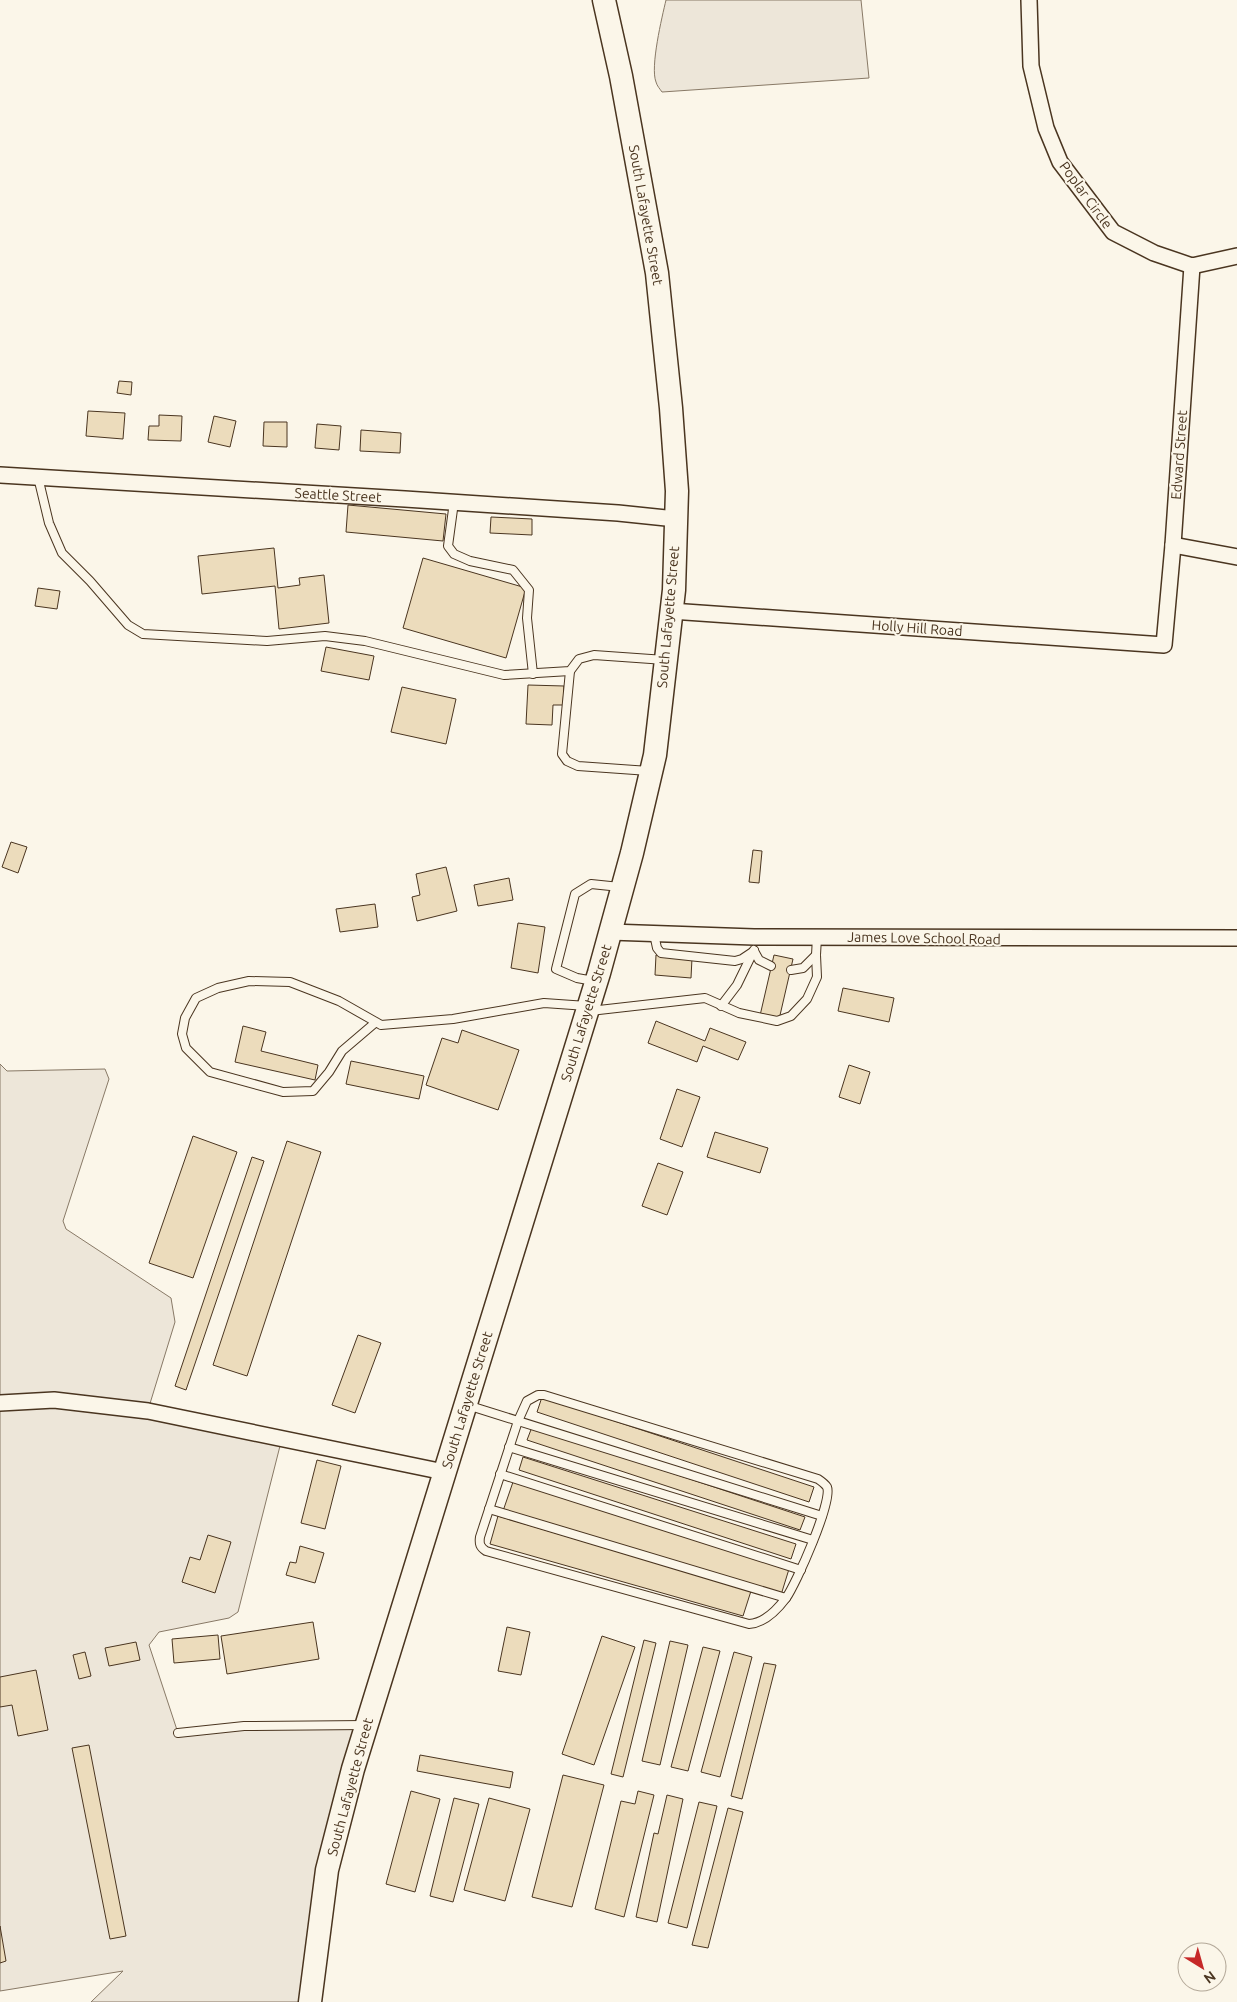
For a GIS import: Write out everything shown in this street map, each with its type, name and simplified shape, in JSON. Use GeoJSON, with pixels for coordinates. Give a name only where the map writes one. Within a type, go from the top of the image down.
{"type":"FeatureCollection","features":[{"type":"Feature","properties":{"kind":"main road","name":"South Lafayette Street"},"geometry":{"type":"LineString","coordinates":[[310,2002],[327,1870],[367,1725],[597,981],[655,755],[671,611],[677,491],[671,408],[657,273],[621,76],[604,0]]}},
{"type":"Feature","properties":{"kind":"street","name":"Poplar Circle"},"geometry":{"type":"LineString","coordinates":[[1029,0],[1031,66],[1046,128],[1060,162],[1113,232],[1154,253],[1192,266]]}},
{"type":"Feature","properties":{"kind":"street"},"geometry":{"type":"LineString","coordinates":[[1192,266],[1237,256]]}},
{"type":"Feature","properties":{"kind":"street","name":"Edward Street"},"geometry":{"type":"LineString","coordinates":[[1164,645],[1173,544],[1192,266]]}},
{"type":"Feature","properties":{"kind":"street","name":"Seattle Street"},"geometry":{"type":"LineString","coordinates":[[0,475],[454,502],[676,519]]}},
{"type":"Feature","properties":{"kind":"street"},"geometry":{"type":"LineString","coordinates":[[1173,544],[1237,558]]}},
{"type":"Feature","properties":{"kind":"street","name":"Holly Hill Road"},"geometry":{"type":"LineString","coordinates":[[671,611],[1164,645]]}},
{"type":"Feature","properties":{"kind":"street","name":"James Love School Road"},"geometry":{"type":"LineString","coordinates":[[610,932],[654,934],[754,944],[817,937],[1237,938]]}},
{"type":"Feature","properties":{"kind":"street"},"geometry":{"type":"LineString","coordinates":[[0,1403],[54,1400],[148,1411],[444,1472]]}},
{"type":"Feature","properties":{"kind":"lane"},"geometry":{"type":"LineString","coordinates":[[38,478],[49,523],[62,553],[90,581],[128,625],[143,634],[267,641],[325,636],[365,641],[504,675],[570,671]]}},
{"type":"Feature","properties":{"kind":"lane"},"geometry":{"type":"LineString","coordinates":[[454,502],[448,546],[454,554],[470,561],[513,570],[529,590],[526,618],[533,674]]}},
{"type":"Feature","properties":{"kind":"lane"},"geometry":{"type":"LineString","coordinates":[[651,771],[578,766],[567,761],[562,754],[570,671],[579,659],[594,655],[665,660]]}},
{"type":"Feature","properties":{"kind":"lane"},"geometry":{"type":"LineString","coordinates":[[597,981],[577,978],[556,969],[574,894],[590,884],[622,887]]}},
{"type":"Feature","properties":{"kind":"lane"},"geometry":{"type":"LineString","coordinates":[[654,934],[656,948],[661,953],[735,961],[742,959],[754,944]]}},
{"type":"Feature","properties":{"kind":"lane"},"geometry":{"type":"LineString","coordinates":[[376,1022],[342,1051],[329,1072],[313,1092],[283,1092],[210,1072],[186,1048],[182,1034],[185,1018],[196,998],[218,988],[249,981],[290,982],[339,1001],[376,1022],[381,1025],[453,1019],[544,1003],[588,1009],[705,998],[739,1013],[777,1021],[791,1016],[807,999],[817,977],[817,937]]}},
{"type":"Feature","properties":{"kind":"lane"},"geometry":{"type":"LineString","coordinates":[[754,944],[759,960],[771,966]]}},
{"type":"Feature","properties":{"kind":"lane"},"geometry":{"type":"LineString","coordinates":[[720,1006],[737,985],[754,944]]}},
{"type":"Feature","properties":{"kind":"lane"},"geometry":{"type":"LineString","coordinates":[[790,970],[803,968],[816,955]]}},
{"type":"Feature","properties":{"kind":"lane"},"geometry":{"type":"LineString","coordinates":[[544,1395],[818,1479],[827,1486],[822,1516],[801,1570],[786,1598],[764,1620],[749,1624],[486,1551],[482,1548],[480,1542],[518,1421],[527,1401],[532,1397],[544,1395]]}},
{"type":"Feature","properties":{"kind":"lane"},"geometry":{"type":"LineString","coordinates":[[465,1404],[822,1516]]}},
{"type":"Feature","properties":{"kind":"lane"},"geometry":{"type":"LineString","coordinates":[[509,1447],[812,1540]]}},
{"type":"Feature","properties":{"kind":"lane"},"geometry":{"type":"LineString","coordinates":[[500,1474],[801,1570]]}},
{"type":"Feature","properties":{"kind":"lane"},"geometry":{"type":"LineString","coordinates":[[489,1509],[786,1598]]}},
{"type":"Feature","properties":{"kind":"lane"},"geometry":{"type":"LineString","coordinates":[[178,1734],[244,1726],[367,1725]]}},
{"type":"Feature","properties":{"kind":"shaded area"},"geometry":{"type":"Polygon","coordinates":[[[666,0],[861,0],[869,78],[662,92],[656,82],[654,65],[666,0]]]}},
{"type":"Feature","properties":{"kind":"shaded area"},"geometry":{"type":"Polygon","coordinates":[[[0,1064],[7,1071],[105,1069],[109,1079],[63,1221],[66,1229],[171,1298],[175,1322],[148,1410],[282,1438],[238,1612],[229,1618],[159,1632],[149,1645],[178,1733],[244,1726],[366,1725],[310,2002],[91,2002],[123,1971],[0,1991],[0,1064]]]}},
{"type":"Feature","properties":{"kind":"building"},"geometry":{"type":"Polygon","coordinates":[[[119,381],[132,382],[131,395],[117,393],[119,381]]]}},
{"type":"Feature","properties":{"kind":"building"},"geometry":{"type":"Polygon","coordinates":[[[88,411],[125,413],[123,439],[86,436],[88,411]]]}},
{"type":"Feature","properties":{"kind":"building"},"geometry":{"type":"Polygon","coordinates":[[[159,415],[182,416],[181,441],[148,440],[149,426],[159,426],[159,415]]]}},
{"type":"Feature","properties":{"kind":"building"},"geometry":{"type":"Polygon","coordinates":[[[214,416],[236,421],[230,447],[208,442],[214,416]]]}},
{"type":"Feature","properties":{"kind":"building"},"geometry":{"type":"Polygon","coordinates":[[[264,422],[287,422],[287,447],[263,446],[264,422]]]}},
{"type":"Feature","properties":{"kind":"building"},"geometry":{"type":"Polygon","coordinates":[[[317,424],[341,426],[339,450],[315,448],[317,424]]]}},
{"type":"Feature","properties":{"kind":"building"},"geometry":{"type":"Polygon","coordinates":[[[361,430],[401,433],[400,453],[360,451],[361,430]]]}},
{"type":"Feature","properties":{"kind":"building"},"geometry":{"type":"Polygon","coordinates":[[[348,505],[446,514],[443,541],[346,532],[348,505]]]}},
{"type":"Feature","properties":{"kind":"building"},"geometry":{"type":"Polygon","coordinates":[[[491,517],[532,519],[532,535],[490,533],[491,517]]]}},
{"type":"Feature","properties":{"kind":"building"},"geometry":{"type":"Polygon","coordinates":[[[274,548],[278,588],[300,585],[299,578],[324,575],[329,623],[279,629],[275,586],[202,594],[198,556],[274,548]]]}},
{"type":"Feature","properties":{"kind":"building"},"geometry":{"type":"Polygon","coordinates":[[[423,558],[526,588],[506,658],[403,628],[423,558]]]}},
{"type":"Feature","properties":{"kind":"building"},"geometry":{"type":"Polygon","coordinates":[[[38,588],[60,591],[57,609],[35,606],[38,588]]]}},
{"type":"Feature","properties":{"kind":"building"},"geometry":{"type":"Polygon","coordinates":[[[326,647],[374,656],[369,680],[321,671],[326,647]]]}},
{"type":"Feature","properties":{"kind":"building"},"geometry":{"type":"Polygon","coordinates":[[[528,685],[564,686],[563,705],[553,705],[552,725],[526,724],[528,685]]]}},
{"type":"Feature","properties":{"kind":"building"},"geometry":{"type":"Polygon","coordinates":[[[402,687],[456,699],[446,744],[391,732],[402,687]]]}},
{"type":"Feature","properties":{"kind":"building"},"geometry":{"type":"Polygon","coordinates":[[[11,842],[27,847],[18,873],[2,867],[11,842]]]}},
{"type":"Feature","properties":{"kind":"building"},"geometry":{"type":"Polygon","coordinates":[[[753,850],[762,851],[759,883],[749,882],[753,850]]]}},
{"type":"Feature","properties":{"kind":"building"},"geometry":{"type":"Polygon","coordinates":[[[446,867],[457,911],[417,921],[412,897],[420,895],[416,874],[446,867]]]}},
{"type":"Feature","properties":{"kind":"building"},"geometry":{"type":"Polygon","coordinates":[[[509,878],[513,900],[478,906],[474,885],[509,878]]]}},
{"type":"Feature","properties":{"kind":"building"},"geometry":{"type":"Polygon","coordinates":[[[375,904],[378,927],[340,932],[336,909],[375,904]]]}},
{"type":"Feature","properties":{"kind":"building"},"geometry":{"type":"Polygon","coordinates":[[[518,923],[545,927],[538,973],[511,968],[518,923]]]}},
{"type":"Feature","properties":{"kind":"building"},"geometry":{"type":"Polygon","coordinates":[[[656,955],[692,958],[691,978],[655,975],[656,955]]]}},
{"type":"Feature","properties":{"kind":"building"},"geometry":{"type":"Polygon","coordinates":[[[774,955],[793,959],[778,1024],[759,1020],[774,955]]]}},
{"type":"Feature","properties":{"kind":"building"},"geometry":{"type":"Polygon","coordinates":[[[843,988],[894,998],[889,1022],[838,1011],[843,988]]]}},
{"type":"Feature","properties":{"kind":"building"},"geometry":{"type":"Polygon","coordinates":[[[656,1021],[705,1041],[710,1028],[746,1042],[738,1060],[703,1046],[697,1062],[648,1043],[656,1021]]]}},
{"type":"Feature","properties":{"kind":"building"},"geometry":{"type":"Polygon","coordinates":[[[243,1026],[266,1032],[261,1051],[318,1065],[315,1080],[235,1062],[243,1026]]]}},
{"type":"Feature","properties":{"kind":"building"},"geometry":{"type":"Polygon","coordinates":[[[462,1030],[519,1050],[498,1110],[426,1085],[442,1038],[458,1043],[462,1030]]]}},
{"type":"Feature","properties":{"kind":"building"},"geometry":{"type":"Polygon","coordinates":[[[351,1061],[424,1076],[419,1099],[346,1084],[351,1061]]]}},
{"type":"Feature","properties":{"kind":"building"},"geometry":{"type":"Polygon","coordinates":[[[849,1065],[870,1072],[860,1104],[839,1097],[849,1065]]]}},
{"type":"Feature","properties":{"kind":"building"},"geometry":{"type":"Polygon","coordinates":[[[677,1089],[700,1097],[682,1147],[660,1139],[677,1089]]]}},
{"type":"Feature","properties":{"kind":"building"},"geometry":{"type":"Polygon","coordinates":[[[715,1132],[768,1148],[760,1173],[707,1157],[715,1132]]]}},
{"type":"Feature","properties":{"kind":"building"},"geometry":{"type":"Polygon","coordinates":[[[193,1136],[237,1152],[193,1278],[149,1263],[193,1136]]]}},
{"type":"Feature","properties":{"kind":"building"},"geometry":{"type":"Polygon","coordinates":[[[287,1141],[321,1152],[247,1376],[213,1365],[287,1141]]]}},
{"type":"Feature","properties":{"kind":"building"},"geometry":{"type":"Polygon","coordinates":[[[252,1157],[264,1161],[186,1390],[175,1386],[252,1157]]]}},
{"type":"Feature","properties":{"kind":"building"},"geometry":{"type":"Polygon","coordinates":[[[658,1163],[683,1172],[667,1215],[642,1206],[658,1163]]]}},
{"type":"Feature","properties":{"kind":"building"},"geometry":{"type":"Polygon","coordinates":[[[358,1335],[381,1343],[355,1413],[332,1405],[358,1335]]]}},
{"type":"Feature","properties":{"kind":"building"},"geometry":{"type":"Polygon","coordinates":[[[542,1397],[814,1487],[809,1502],[537,1412],[542,1397]]]}},
{"type":"Feature","properties":{"kind":"building"},"geometry":{"type":"Polygon","coordinates":[[[532,1427],[805,1517],[800,1530],[527,1440],[532,1427]]]}},
{"type":"Feature","properties":{"kind":"building"},"geometry":{"type":"Polygon","coordinates":[[[523,1457],[796,1544],[791,1559],[519,1470],[523,1457]]]}},
{"type":"Feature","properties":{"kind":"building"},"geometry":{"type":"Polygon","coordinates":[[[317,1460],[341,1466],[325,1529],[301,1523],[317,1460]]]}},
{"type":"Feature","properties":{"kind":"building"},"geometry":{"type":"Polygon","coordinates":[[[513,1482],[789,1569],[781,1595],[503,1511],[513,1482]]]}},
{"type":"Feature","properties":{"kind":"building"},"geometry":{"type":"Polygon","coordinates":[[[498,1516],[751,1591],[743,1616],[490,1544],[498,1516]]]}},
{"type":"Feature","properties":{"kind":"building"},"geometry":{"type":"Polygon","coordinates":[[[208,1535],[231,1542],[215,1593],[182,1582],[190,1557],[200,1560],[208,1535]]]}},
{"type":"Feature","properties":{"kind":"building"},"geometry":{"type":"Polygon","coordinates":[[[300,1546],[324,1553],[315,1583],[286,1575],[290,1562],[296,1563],[300,1546]]]}},
{"type":"Feature","properties":{"kind":"building"},"geometry":{"type":"Polygon","coordinates":[[[313,1622],[319,1659],[227,1674],[221,1636],[313,1622]]]}},
{"type":"Feature","properties":{"kind":"building"},"geometry":{"type":"Polygon","coordinates":[[[507,1627],[530,1632],[521,1675],[498,1671],[507,1627]]]}},
{"type":"Feature","properties":{"kind":"building"},"geometry":{"type":"Polygon","coordinates":[[[218,1635],[220,1659],[174,1663],[172,1639],[218,1635]]]}},
{"type":"Feature","properties":{"kind":"building"},"geometry":{"type":"Polygon","coordinates":[[[602,1636],[635,1647],[594,1765],[562,1754],[602,1636]]]}},
{"type":"Feature","properties":{"kind":"building"},"geometry":{"type":"Polygon","coordinates":[[[644,1640],[656,1643],[623,1777],[611,1774],[644,1640]]]}},
{"type":"Feature","properties":{"kind":"building"},"geometry":{"type":"Polygon","coordinates":[[[670,1641],[688,1645],[660,1765],[642,1761],[670,1641]]]}},
{"type":"Feature","properties":{"kind":"building"},"geometry":{"type":"Polygon","coordinates":[[[136,1642],[140,1660],[109,1666],[105,1648],[136,1642]]]}},
{"type":"Feature","properties":{"kind":"building"},"geometry":{"type":"Polygon","coordinates":[[[703,1647],[720,1651],[688,1771],[671,1767],[703,1647]]]}},
{"type":"Feature","properties":{"kind":"building"},"geometry":{"type":"Polygon","coordinates":[[[85,1652],[91,1676],[79,1679],[73,1655],[85,1652]]]}},
{"type":"Feature","properties":{"kind":"building"},"geometry":{"type":"Polygon","coordinates":[[[734,1652],[752,1657],[720,1777],[701,1772],[734,1652]]]}},
{"type":"Feature","properties":{"kind":"building"},"geometry":{"type":"Polygon","coordinates":[[[764,1663],[776,1665],[742,1799],[731,1796],[764,1663]]]}},
{"type":"Feature","properties":{"kind":"building"},"geometry":{"type":"Polygon","coordinates":[[[36,1670],[48,1730],[18,1736],[12,1705],[0,1707],[0,1677],[36,1670]]]}},
{"type":"Feature","properties":{"kind":"building"},"geometry":{"type":"Polygon","coordinates":[[[89,1745],[126,1936],[110,1939],[72,1748],[89,1745]]]}},
{"type":"Feature","properties":{"kind":"building"},"geometry":{"type":"Polygon","coordinates":[[[420,1755],[513,1772],[510,1788],[417,1771],[420,1755]]]}},
{"type":"Feature","properties":{"kind":"building"},"geometry":{"type":"Polygon","coordinates":[[[563,1775],[604,1785],[572,1907],[532,1897],[563,1775]]]}},
{"type":"Feature","properties":{"kind":"building"},"geometry":{"type":"Polygon","coordinates":[[[411,1791],[440,1799],[415,1892],[386,1884],[411,1791]]]}},
{"type":"Feature","properties":{"kind":"building"},"geometry":{"type":"Polygon","coordinates":[[[638,1791],[654,1795],[624,1917],[595,1909],[621,1801],[635,1804],[638,1791]]]}},
{"type":"Feature","properties":{"kind":"building"},"geometry":{"type":"Polygon","coordinates":[[[667,1795],[683,1799],[657,1922],[636,1917],[654,1833],[658,1834],[667,1795]]]}},
{"type":"Feature","properties":{"kind":"building"},"geometry":{"type":"Polygon","coordinates":[[[454,1798],[479,1804],[453,1902],[430,1896],[454,1798]]]}},
{"type":"Feature","properties":{"kind":"building"},"geometry":{"type":"Polygon","coordinates":[[[489,1798],[530,1809],[505,1901],[464,1890],[489,1798]]]}},
{"type":"Feature","properties":{"kind":"building"},"geometry":{"type":"Polygon","coordinates":[[[699,1802],[717,1806],[687,1928],[668,1923],[699,1802]]]}},
{"type":"Feature","properties":{"kind":"building"},"geometry":{"type":"Polygon","coordinates":[[[728,1808],[743,1812],[708,1948],[692,1945],[728,1808]]]}},
{"type":"Feature","properties":{"kind":"building"},"geometry":{"type":"Polygon","coordinates":[[[0,1926],[6,1961],[0,1963],[0,1926]]]}}]}
